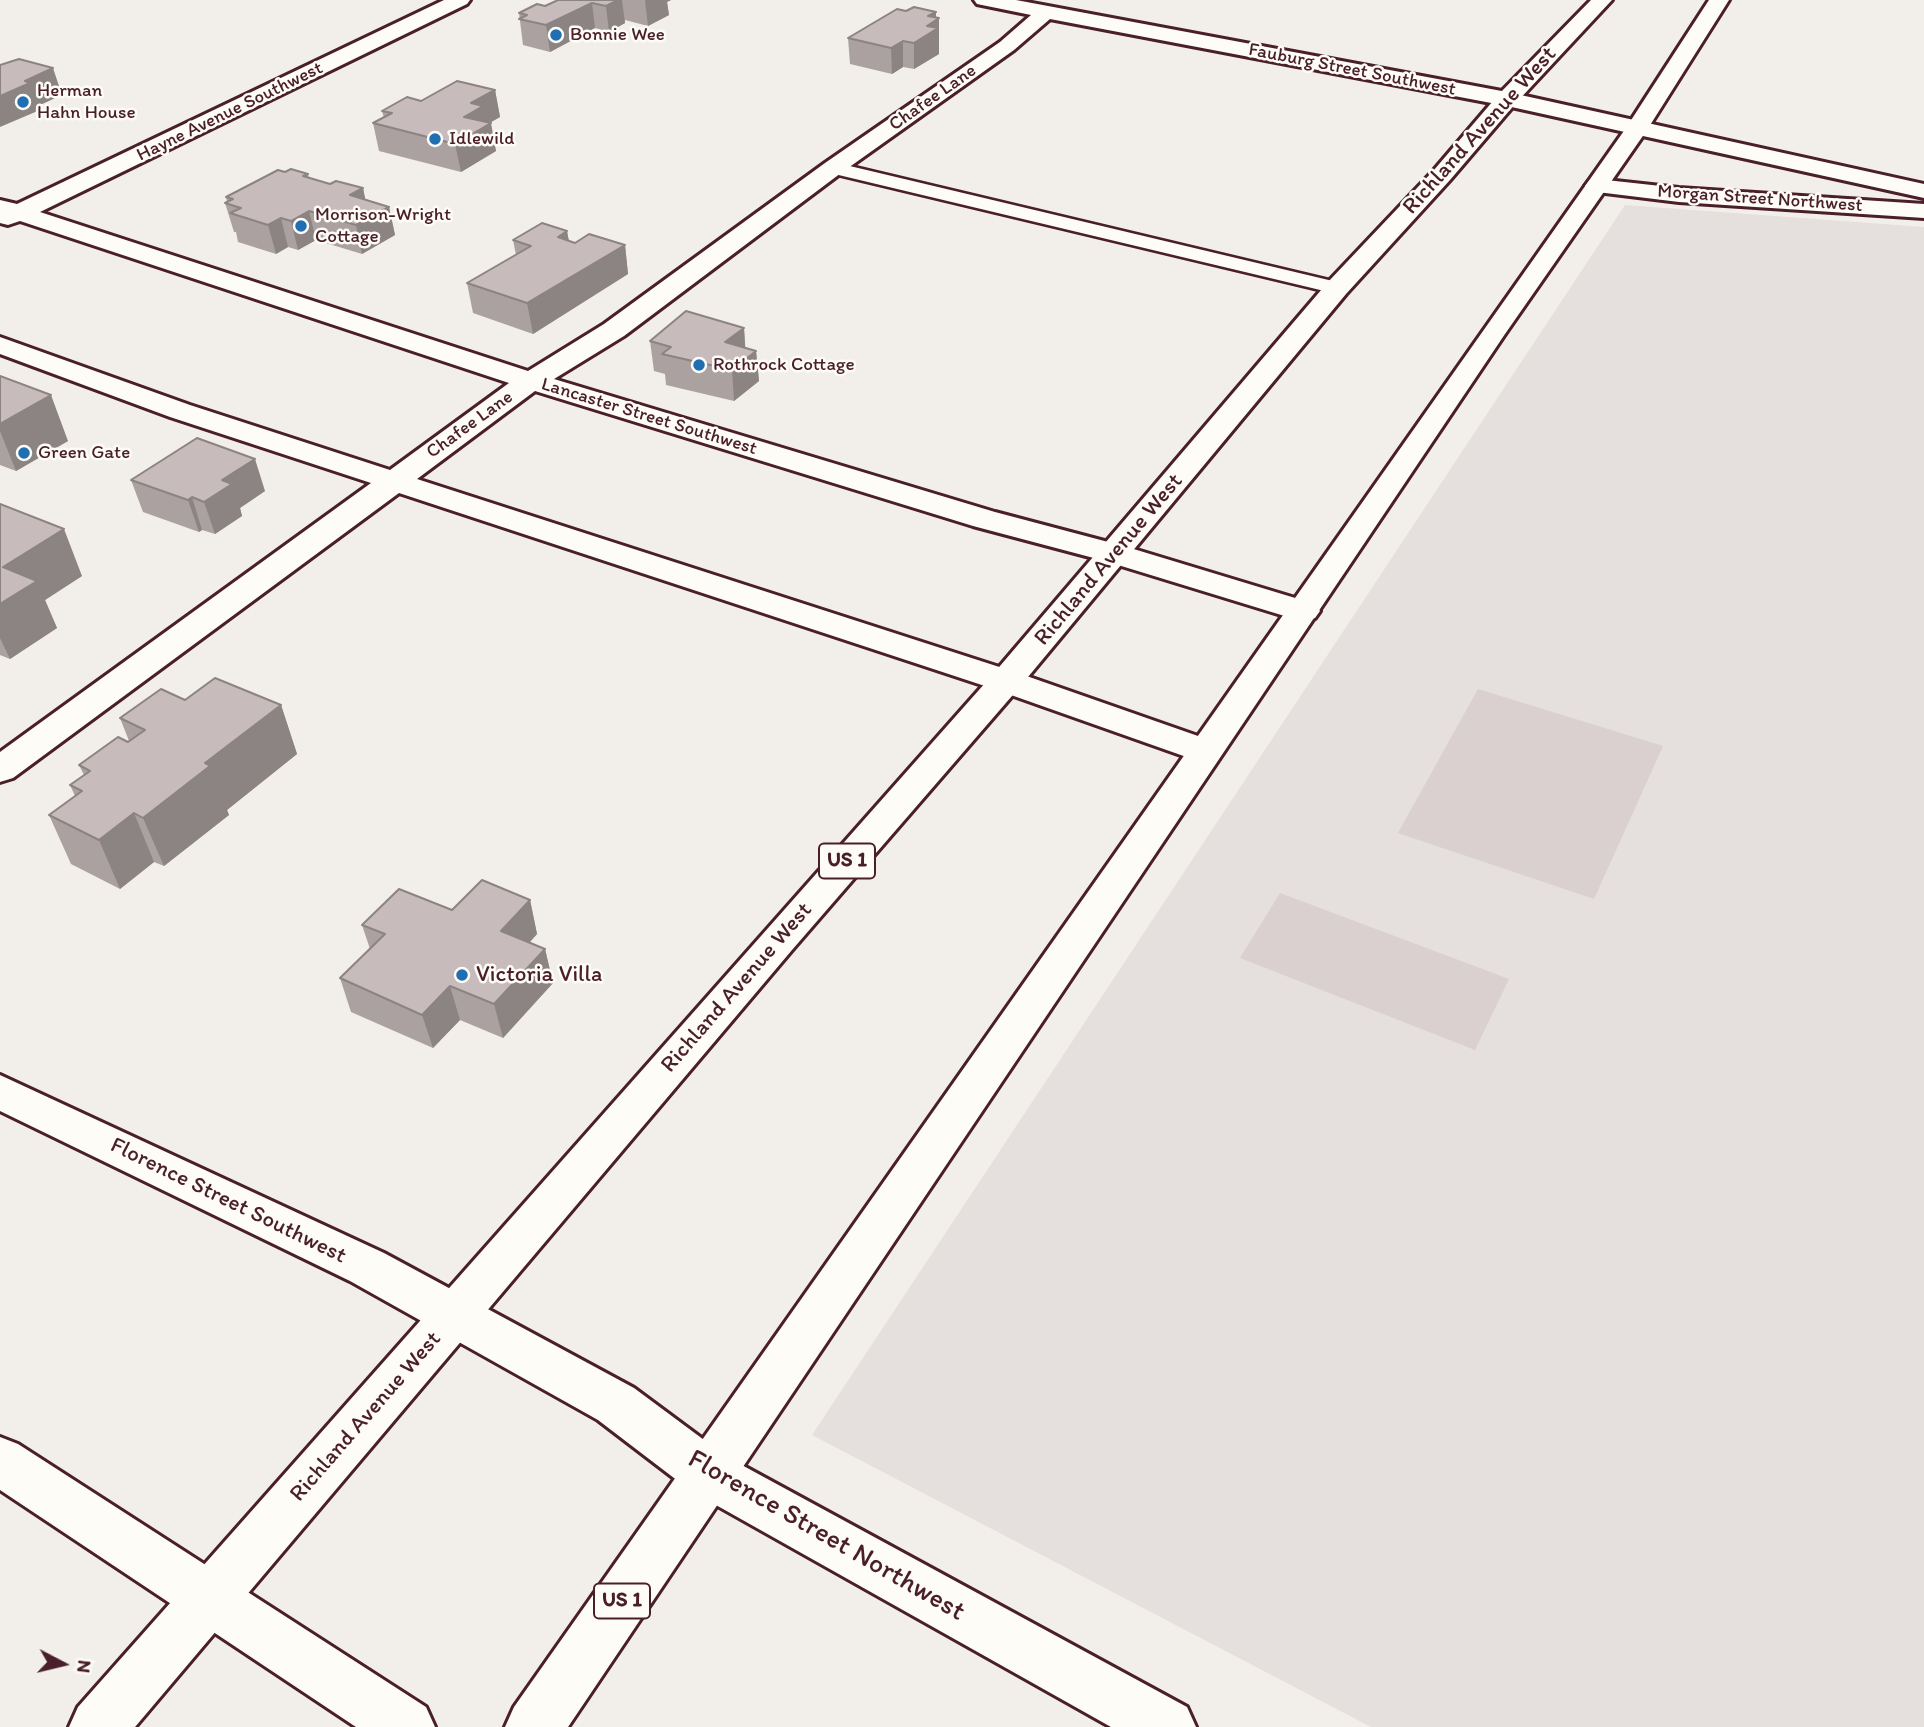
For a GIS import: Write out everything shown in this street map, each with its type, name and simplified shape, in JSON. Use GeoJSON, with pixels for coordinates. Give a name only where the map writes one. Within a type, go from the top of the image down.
{"type":"FeatureCollection","features":[{"type":"Feature","properties":{"kind":"street","name":"Hayne Avenue Southwest"},"geometry":{"type":"LineString","coordinates":[[7,213],[460,0]]}},
{"type":"Feature","properties":{"kind":"street","name":"Fauburg Street Southwest"},"geometry":{"type":"LineString","coordinates":[[984,0],[1507,99],[1636,130],[1924,191]]}},
{"type":"Feature","properties":{"kind":"street","name":"Richland Avenue West"},"geometry":{"type":"LineString","coordinates":[[98,1727],[778,940],[1116,554],[1337,288],[1507,99],[1602,0]]}},
{"type":"Feature","properties":{"kind":"street","name":"US 1"},"geometry":{"type":"LineString","coordinates":[[534,1727],[1636,130],[1719,0]]}},
{"type":"Feature","properties":{"kind":"street","name":"Chafee Lane"},"geometry":{"type":"LineString","coordinates":[[0,770],[531,381],[614,330],[833,168],[1007,46],[1046,12]]}},
{"type":"Feature","properties":{"kind":"street","name":"Morgan Street Northwest"},"geometry":{"type":"LineString","coordinates":[[1597,186],[1679,195],[1924,211]]}},
{"type":"Feature","properties":{"kind":"street","name":"Lancaster Street Southwest"},"geometry":{"type":"LineString","coordinates":[[7,213],[222,278],[323,316],[531,381],[984,519],[1116,554],[1303,611]]}},
{"type":"Feature","properties":{"kind":"street"},"geometry":{"type":"LineString","coordinates":[[0,345],[180,411],[1006,681],[1205,751]]}},
{"type":"Feature","properties":{"kind":"street","name":"Florence Street Southwest"},"geometry":{"type":"LineString","coordinates":[[0,1092],[367,1267],[454,1315]]}},
{"type":"Feature","properties":{"kind":"street","name":"Florence Street Northwest"},"geometry":{"type":"LineString","coordinates":[[454,1315],[616,1404],[709,1474],[1167,1727]]}},
{"type":"Feature","properties":{"kind":"street"},"geometry":{"type":"LineString","coordinates":[[0,1461],[406,1727]]}},
{"type":"Feature","properties":{"kind":"lane"},"geometry":{"type":"LineString","coordinates":[[833,168],[1337,288]]}},
{"type":"Feature","properties":{"kind":"shaded area"},"geometry":{"type":"Polygon","coordinates":[[[1625,205],[1924,227],[1924,1727],[1371,1727],[812,1435],[1625,205]]]}},
{"type":"Feature","properties":{"kind":"shaded area"},"geometry":{"type":"Polygon","coordinates":[[[1478,689],[1663,746],[1594,899],[1398,833],[1478,689]]]}},
{"type":"Feature","properties":{"kind":"shaded area"},"geometry":{"type":"Polygon","coordinates":[[[1280,893],[1509,979],[1475,1050],[1240,958],[1280,893]]]}},
{"type":"Feature","properties":{"kind":"building"},"geometry":{"type":"Polygon","coordinates":[[[558,0],[618,0],[606,6],[592,3],[546,25],[519,19],[527,15],[519,13],[537,4],[545,6],[558,0]]]}},
{"type":"Feature","properties":{"kind":"building"},"geometry":{"type":"Polygon","coordinates":[[[914,7],[936,12],[928,16],[939,18],[927,26],[938,28],[914,43],[903,41],[891,48],[848,38],[897,9],[906,11],[914,7]]]}},
{"type":"Feature","properties":{"kind":"building"},"geometry":{"type":"Polygon","coordinates":[[[19,59],[53,68],[25,81],[30,83],[0,96],[0,65],[19,59]]]}},
{"type":"Feature","properties":{"kind":"building"},"geometry":{"type":"Polygon","coordinates":[[[457,81],[495,90],[471,103],[483,106],[464,117],[491,123],[455,144],[373,123],[392,113],[382,111],[407,97],[421,101],[457,81]]]}},
{"type":"Feature","properties":{"kind":"building"},"geometry":{"type":"Polygon","coordinates":[[[291,169],[308,174],[303,176],[330,184],[336,181],[363,188],[350,195],[389,207],[356,225],[309,211],[291,221],[281,218],[268,225],[230,213],[241,208],[225,203],[233,199],[226,197],[278,170],[285,172],[291,169]]]}},
{"type":"Feature","properties":{"kind":"building"},"geometry":{"type":"Polygon","coordinates":[[[542,223],[567,231],[558,237],[575,243],[589,234],[625,245],[527,303],[467,283],[531,246],[513,240],[542,223]]]}},
{"type":"Feature","properties":{"kind":"building"},"geometry":{"type":"Polygon","coordinates":[[[686,311],[744,328],[725,342],[756,351],[732,370],[662,354],[671,347],[650,341],[686,311]]]}},
{"type":"Feature","properties":{"kind":"building"},"geometry":{"type":"Polygon","coordinates":[[[0,376],[51,395],[0,424],[0,376]]]}},
{"type":"Feature","properties":{"kind":"building"},"geometry":{"type":"Polygon","coordinates":[[[197,438],[255,459],[222,480],[232,484],[204,502],[192,497],[188,500],[131,480],[197,438]]]}},
{"type":"Feature","properties":{"kind":"building"},"geometry":{"type":"Polygon","coordinates":[[[0,504],[64,529],[3,567],[37,581],[0,604],[0,504]]]}},
{"type":"Feature","properties":{"kind":"building"},"geometry":{"type":"Polygon","coordinates":[[[215,678],[281,705],[205,763],[210,766],[143,818],[134,813],[99,840],[49,815],[82,791],[70,785],[90,771],[79,765],[118,737],[128,742],[145,730],[120,718],[161,689],[185,700],[215,678]]]}},
{"type":"Feature","properties":{"kind":"building"},"geometry":{"type":"Polygon","coordinates":[[[482,880],[530,900],[501,931],[545,949],[494,1004],[450,986],[422,1015],[340,978],[385,934],[362,925],[399,889],[452,910],[482,880]]]}},
{"type":"Feature","properties":{"kind":"place","name":"Bonnie Wee"},"geometry":{"type":"Point","coordinates":[556,35]}},
{"type":"Feature","properties":{"kind":"place","name":"Herman Hahn House"},"geometry":{"type":"Point","coordinates":[23,102]}},
{"type":"Feature","properties":{"kind":"place","name":"Idlewild"},"geometry":{"type":"Point","coordinates":[435,139]}},
{"type":"Feature","properties":{"kind":"place","name":"Morrison-Wright Cottage"},"geometry":{"type":"Point","coordinates":[301,226]}},
{"type":"Feature","properties":{"kind":"place","name":"Rothrock Cottage"},"geometry":{"type":"Point","coordinates":[699,365]}},
{"type":"Feature","properties":{"kind":"place","name":"Green Gate"},"geometry":{"type":"Point","coordinates":[24,453]}},
{"type":"Feature","properties":{"kind":"place","name":"Victoria Villa"},"geometry":{"type":"Point","coordinates":[462,975]}}]}
